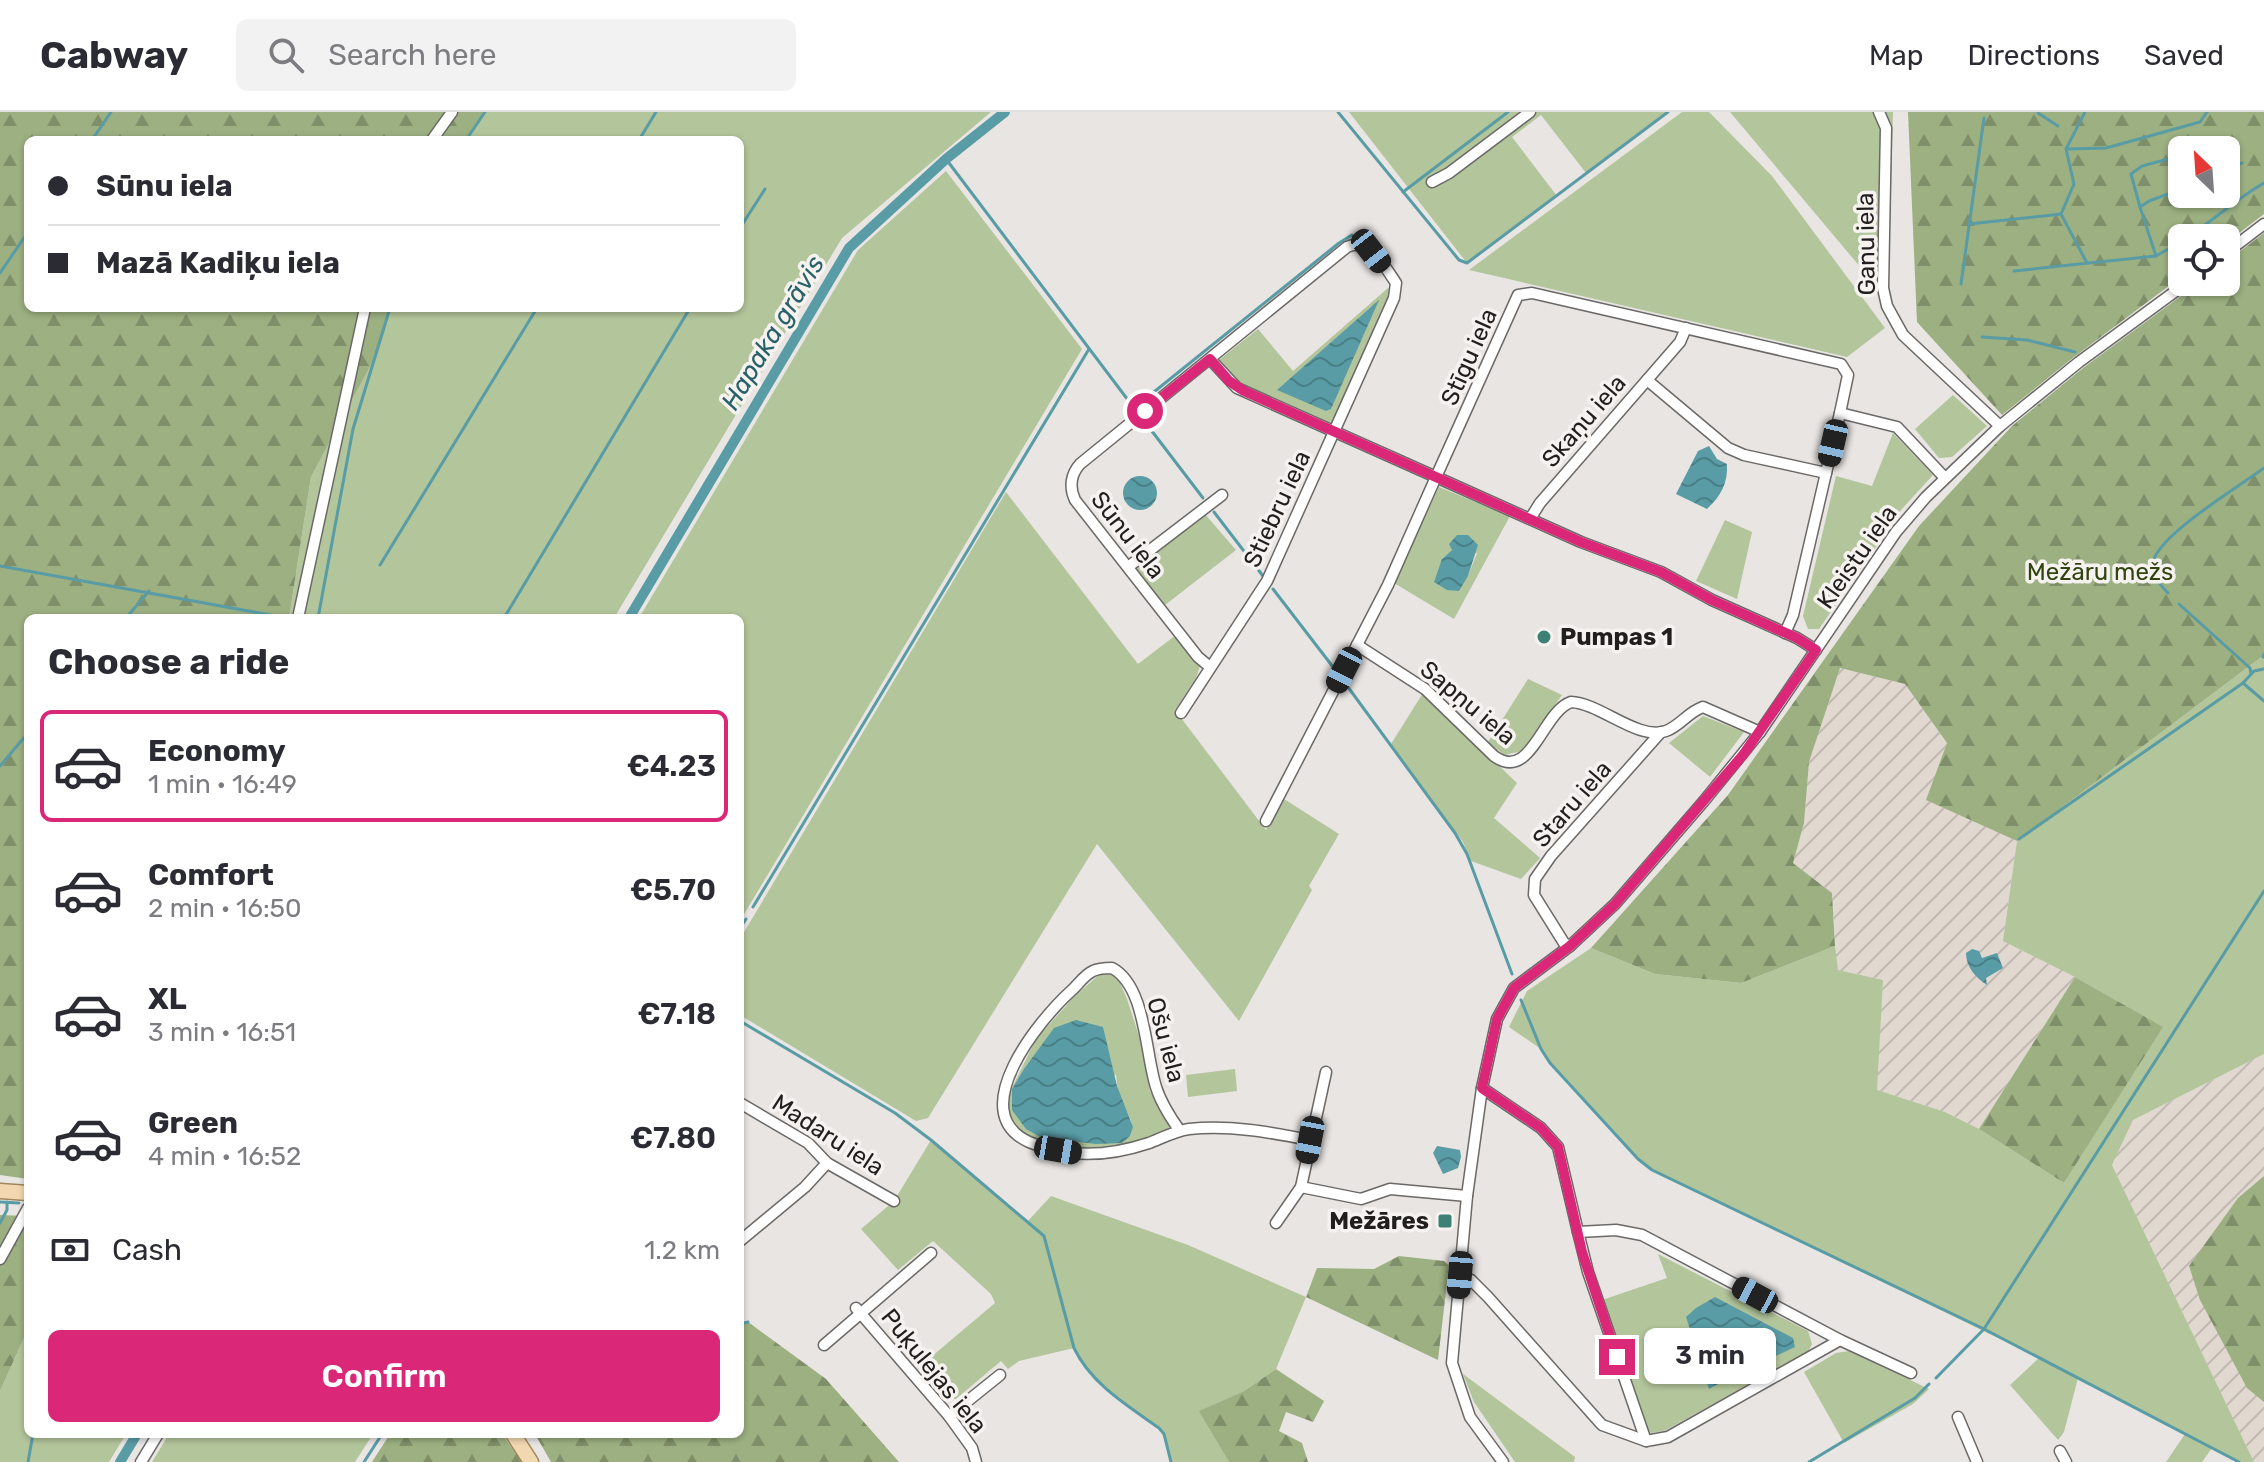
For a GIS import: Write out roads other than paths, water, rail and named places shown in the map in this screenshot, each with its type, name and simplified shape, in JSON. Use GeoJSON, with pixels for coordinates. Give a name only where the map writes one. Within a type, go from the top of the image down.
{"type":"FeatureCollection","features":[{"type":"Feature","properties":{"kind":"main road"},"geometry":{"type":"LineString","coordinates":[[0,1191],[24,1193]]}},
{"type":"Feature","properties":{"kind":"main road"},"geometry":{"type":"LineString","coordinates":[[516,1438],[531,1462]]}},
{"type":"Feature","properties":{"kind":"street"},"geometry":{"type":"LineString","coordinates":[[435,136],[452,112]]}},
{"type":"Feature","properties":{"kind":"street"},"geometry":{"type":"LineString","coordinates":[[1432,182],[1449,173],[1530,112]]}},
{"type":"Feature","properties":{"kind":"street","name":"Ganu iela"},"geometry":{"type":"LineString","coordinates":[[1879,112],[1886,128],[1883,288],[1887,306],[1903,335],[2000,426]]}},
{"type":"Feature","properties":{"kind":"street"},"geometry":{"type":"LineString","coordinates":[[2240,242],[2264,224]]}},
{"type":"Feature","properties":{"kind":"street","name":"Stiebru iela"},"geometry":{"type":"LineString","coordinates":[[1181,713],[1267,581],[1397,287],[1369,248],[1360,243],[1347,247]]}},
{"type":"Feature","properties":{"kind":"street","name":"Sūnu iela"},"geometry":{"type":"LineString","coordinates":[[1210,667],[1198,657],[1075,500],[1073,476],[1080,464],[1347,247]]}},
{"type":"Feature","properties":{"kind":"street","name":"Stīgu iela"},"geometry":{"type":"LineString","coordinates":[[1436,477],[1518,295],[1532,293],[1841,364],[1848,375],[1826,473]]}},
{"type":"Feature","properties":{"kind":"street","name":"Kleistu iela"},"geometry":{"type":"LineString","coordinates":[[1503,1462],[1470,1417],[1452,1363],[1467,1196],[1482,1088],[1497,1019],[1514,988],[1570,946],[1625,892],[1704,801],[1760,732],[1896,532],[1945,478],[2000,426],[2079,362],[2169,296]]}},
{"type":"Feature","properties":{"kind":"street"},"geometry":{"type":"LineString","coordinates":[[299,614],[364,312]]}},
{"type":"Feature","properties":{"kind":"street"},"geometry":{"type":"LineString","coordinates":[[1647,380],[1680,342],[1686,328]]}},
{"type":"Feature","properties":{"kind":"street"},"geometry":{"type":"LineString","coordinates":[[1210,359],[1237,388],[1599,550],[1661,572],[1816,650]]}},
{"type":"Feature","properties":{"kind":"street","name":"Skaņu iela"},"geometry":{"type":"LineString","coordinates":[[1530,519],[1540,503],[1647,380],[1728,448],[1744,455],[1826,473]]}},
{"type":"Feature","properties":{"kind":"street"},"geometry":{"type":"LineString","coordinates":[[1840,413],[1897,427],[1945,478]]}},
{"type":"Feature","properties":{"kind":"street"},"geometry":{"type":"LineString","coordinates":[[1785,633],[1793,615],[1826,473]]}},
{"type":"Feature","properties":{"kind":"street"},"geometry":{"type":"LineString","coordinates":[[1266,821],[1388,585],[1436,477]]}},
{"type":"Feature","properties":{"kind":"street"},"geometry":{"type":"LineString","coordinates":[[1128,567],[1222,495]]}},
{"type":"Feature","properties":{"kind":"street","name":"Sapņu iela"},"geometry":{"type":"LineString","coordinates":[[1357,645],[1425,689],[1505,763],[1516,762],[1525,756],[1557,710],[1571,702],[1585,704],[1647,732],[1661,732]]}},
{"type":"Feature","properties":{"kind":"street"},"geometry":{"type":"LineString","coordinates":[[1661,732],[1703,707],[1760,732]]}},
{"type":"Feature","properties":{"kind":"street","name":"Staru iela"},"geometry":{"type":"LineString","coordinates":[[1570,946],[1564,943],[1534,895],[1535,879],[1551,856],[1661,732]]}},
{"type":"Feature","properties":{"kind":"street","name":"Ošu iela"},"geometry":{"type":"LineString","coordinates":[[1180,1131],[1157,1091],[1138,1005],[1125,977],[1112,968],[1091,972],[1046,1016],[1027,1040],[1006,1085],[1003,1101],[1007,1122],[1017,1134],[1030,1142],[1085,1154],[1120,1151],[1180,1131],[1229,1126],[1310,1140]]}},
{"type":"Feature","properties":{"kind":"street"},"geometry":{"type":"LineString","coordinates":[[1276,1223],[1301,1187],[1326,1072]]}},
{"type":"Feature","properties":{"kind":"street"},"geometry":{"type":"LineString","coordinates":[[1482,1088],[1541,1128],[1558,1147],[1588,1272],[1646,1441]]}},
{"type":"Feature","properties":{"kind":"street","name":"Madaru iela"},"geometry":{"type":"LineString","coordinates":[[744,1105],[808,1143],[827,1163],[894,1201]]}},
{"type":"Feature","properties":{"kind":"street"},"geometry":{"type":"LineString","coordinates":[[744,1238],[805,1187],[827,1163]]}},
{"type":"Feature","properties":{"kind":"street"},"geometry":{"type":"LineString","coordinates":[[1301,1187],[1361,1199],[1390,1189],[1467,1196]]}},
{"type":"Feature","properties":{"kind":"street"},"geometry":{"type":"LineString","coordinates":[[0,1259],[24,1215]]}},
{"type":"Feature","properties":{"kind":"street"},"geometry":{"type":"LineString","coordinates":[[1578,1232],[1616,1230],[1642,1235],[1840,1340],[1911,1373]]}},
{"type":"Feature","properties":{"kind":"street"},"geometry":{"type":"LineString","coordinates":[[824,1345],[859,1311],[931,1253]]}},
{"type":"Feature","properties":{"kind":"street"},"geometry":{"type":"LineString","coordinates":[[1460,1275],[1471,1280],[1488,1297],[1602,1425],[1646,1441],[1668,1437],[1840,1340]]}},
{"type":"Feature","properties":{"kind":"street","name":"Puķulejas iela"},"geometry":{"type":"LineString","coordinates":[[859,1311],[949,1416],[972,1448],[976,1462]]}},
{"type":"Feature","properties":{"kind":"street"},"geometry":{"type":"LineString","coordinates":[[949,1416],[1000,1375]]}},
{"type":"Feature","properties":{"kind":"street"},"geometry":{"type":"LineString","coordinates":[[1958,1417],[1977,1462]]}},
{"type":"Feature","properties":{"kind":"street"},"geometry":{"type":"LineString","coordinates":[[141,1462],[156,1438]]}},
{"type":"Feature","properties":{"kind":"street"},"geometry":{"type":"LineString","coordinates":[[2060,1451],[2066,1462]]}},
{"type":"Feature","properties":{"kind":"water"},"geometry":{"type":"Polygon","coordinates":[[[1379,300],[1331,409],[1326,411],[1277,390],[1379,300]]]}},
{"type":"Feature","properties":{"kind":"water"},"geometry":{"type":"Polygon","coordinates":[[[1709,446],[1717,459],[1727,464],[1727,471],[1723,489],[1707,509],[1676,494],[1698,451],[1709,446]]]}},
{"type":"Feature","properties":{"kind":"water"},"geometry":{"type":"Polygon","coordinates":[[[1140,476],[1152,481],[1157,493],[1152,505],[1140,510],[1128,505],[1123,493],[1128,481],[1140,476]]]}},
{"type":"Feature","properties":{"kind":"water"},"geometry":{"type":"Polygon","coordinates":[[[1457,535],[1468,535],[1478,545],[1468,576],[1459,591],[1447,590],[1434,582],[1442,559],[1452,550],[1449,544],[1457,535]]]}},
{"type":"Feature","properties":{"kind":"water"},"geometry":{"type":"Polygon","coordinates":[[[1972,949],[1979,951],[1982,958],[1997,953],[2003,968],[1986,978],[1987,985],[1968,963],[1966,953],[1972,949]]]}},
{"type":"Feature","properties":{"kind":"water"},"geometry":{"type":"Polygon","coordinates":[[[1076,1020],[1103,1027],[1117,1086],[1133,1127],[1130,1136],[1122,1143],[1096,1144],[1042,1138],[1026,1129],[1012,1110],[1012,1089],[1024,1069],[1054,1028],[1076,1020]]]}},
{"type":"Feature","properties":{"kind":"water"},"geometry":{"type":"Polygon","coordinates":[[[1437,1146],[1460,1150],[1458,1168],[1443,1174],[1433,1153],[1437,1146]]]}},
{"type":"Feature","properties":{"kind":"water"},"geometry":{"type":"Polygon","coordinates":[[[1715,1297],[1793,1338],[1795,1347],[1767,1360],[1767,1365],[1740,1372],[1709,1389],[1686,1317],[1715,1297]]]}},
{"type":"Feature","properties":{"kind":"waterway"},"geometry":{"type":"LineString","coordinates":[[95,136],[111,112]]}},
{"type":"Feature","properties":{"kind":"waterway"},"geometry":{"type":"LineString","coordinates":[[469,136],[485,112]]}},
{"type":"Feature","properties":{"kind":"waterway"},"geometry":{"type":"LineString","coordinates":[[641,136],[656,112]]}},
{"type":"Feature","properties":{"kind":"waterway","name":"Hapaka grāvis"},"geometry":{"type":"LineString","coordinates":[[631,614],[849,248],[946,159],[1005,112]]}},
{"type":"Feature","properties":{"kind":"waterway"},"geometry":{"type":"LineString","coordinates":[[1338,112],[1459,260],[1467,263],[1668,112]]}},
{"type":"Feature","properties":{"kind":"waterway"},"geometry":{"type":"LineString","coordinates":[[1403,192],[1508,112]]}},
{"type":"Feature","properties":{"kind":"waterway"},"geometry":{"type":"LineString","coordinates":[[1969,224],[2061,214],[2074,184],[2066,149],[2085,112]]}},
{"type":"Feature","properties":{"kind":"waterway"},"geometry":{"type":"LineString","coordinates":[[2068,149],[2106,148],[2200,122],[2207,112]]}},
{"type":"Feature","properties":{"kind":"waterway"},"geometry":{"type":"LineString","coordinates":[[2038,113],[2058,126]]}},
{"type":"Feature","properties":{"kind":"waterway"},"geometry":{"type":"LineString","coordinates":[[1961,284],[1984,118]]}},
{"type":"Feature","properties":{"kind":"waterway"},"geometry":{"type":"LineString","coordinates":[[946,159],[1134,408],[1352,235]]}},
{"type":"Feature","properties":{"kind":"waterway"},"geometry":{"type":"LineString","coordinates":[[2140,207],[2131,174],[2142,166],[2168,159]]}},
{"type":"Feature","properties":{"kind":"waterway"},"geometry":{"type":"LineString","coordinates":[[2206,224],[2264,183]]}},
{"type":"Feature","properties":{"kind":"waterway"},"geometry":{"type":"LineString","coordinates":[[744,222],[765,189]]}},
{"type":"Feature","properties":{"kind":"waterway"},"geometry":{"type":"LineString","coordinates":[[2156,256],[2140,207],[2168,194]]}},
{"type":"Feature","properties":{"kind":"waterway"},"geometry":{"type":"LineString","coordinates":[[2061,214],[2087,263]]}},
{"type":"Feature","properties":{"kind":"waterway"},"geometry":{"type":"LineString","coordinates":[[0,273],[24,238]]}},
{"type":"Feature","properties":{"kind":"waterway"},"geometry":{"type":"LineString","coordinates":[[2014,271],[2156,256],[2168,249]]}},
{"type":"Feature","properties":{"kind":"waterway"},"geometry":{"type":"LineString","coordinates":[[319,614],[353,429],[389,312]]}},
{"type":"Feature","properties":{"kind":"waterway"},"geometry":{"type":"LineString","coordinates":[[380,565],[535,312]]}},
{"type":"Feature","properties":{"kind":"waterway"},"geometry":{"type":"LineString","coordinates":[[506,614],[688,312]]}},
{"type":"Feature","properties":{"kind":"waterway"},"geometry":{"type":"LineString","coordinates":[[1982,337],[2027,340],[2075,352]]}},
{"type":"Feature","properties":{"kind":"waterway"},"geometry":{"type":"LineString","coordinates":[[753,907],[1089,349]]}},
{"type":"Feature","properties":{"kind":"waterway"},"geometry":{"type":"LineString","coordinates":[[1148,426],[1203,498]]}},
{"type":"Feature","properties":{"kind":"waterway"},"geometry":{"type":"LineString","coordinates":[[2168,593],[2153,571],[2156,555],[2181,528],[2264,468]]}},
{"type":"Feature","properties":{"kind":"waterway"},"geometry":{"type":"LineString","coordinates":[[1214,512],[1263,576]]}},
{"type":"Feature","properties":{"kind":"waterway"},"geometry":{"type":"LineString","coordinates":[[0,566],[265,614]]}},
{"type":"Feature","properties":{"kind":"waterway"},"geometry":{"type":"LineString","coordinates":[[1273,589],[1333,667]]}},
{"type":"Feature","properties":{"kind":"waterway"},"geometry":{"type":"LineString","coordinates":[[129,614],[149,591]]}},
{"type":"Feature","properties":{"kind":"waterway"},"geometry":{"type":"LineString","coordinates":[[2179,604],[2250,668],[2251,674]]}},
{"type":"Feature","properties":{"kind":"waterway"},"geometry":{"type":"LineString","coordinates":[[2243,683],[2254,671],[2264,669]]}},
{"type":"Feature","properties":{"kind":"waterway"},"geometry":{"type":"LineString","coordinates":[[1345,683],[1455,833],[1467,854],[1512,974]]}},
{"type":"Feature","properties":{"kind":"waterway"},"geometry":{"type":"LineString","coordinates":[[2019,839],[2243,683],[2264,701]]}},
{"type":"Feature","properties":{"kind":"waterway"},"geometry":{"type":"LineString","coordinates":[[0,766],[24,738]]}},
{"type":"Feature","properties":{"kind":"waterway"},"geometry":{"type":"LineString","coordinates":[[1936,1378],[1984,1329],[2264,891]]}},
{"type":"Feature","properties":{"kind":"waterway"},"geometry":{"type":"LineString","coordinates":[[1521,1000],[1550,1063],[1638,1159],[1652,1170],[1984,1329],[2239,1462]]}},
{"type":"Feature","properties":{"kind":"waterway"},"geometry":{"type":"LineString","coordinates":[[744,1023],[895,1113],[1044,1236],[1074,1348],[1081,1361],[1123,1403],[1159,1428],[1164,1434],[1171,1462]]}},
{"type":"Feature","properties":{"kind":"waterway"},"geometry":{"type":"LineString","coordinates":[[0,1202],[19,1203]]}},
{"type":"Feature","properties":{"kind":"waterway"},"geometry":{"type":"LineString","coordinates":[[0,1223],[7,1210],[7,1202]]}},
{"type":"Feature","properties":{"kind":"waterway"},"geometry":{"type":"LineString","coordinates":[[744,1323],[748,1322]]}},
{"type":"Feature","properties":{"kind":"waterway"},"geometry":{"type":"LineString","coordinates":[[1809,1462],[1915,1398],[1929,1384]]}},
{"type":"Feature","properties":{"kind":"waterway"},"geometry":{"type":"LineString","coordinates":[[28,1462],[32,1438]]}},
{"type":"Feature","properties":{"kind":"waterway","name":"Hapaka grāvis"},"geometry":{"type":"LineString","coordinates":[[120,1462],[135,1438]]}},
{"type":"Feature","properties":{"kind":"waterway"},"geometry":{"type":"LineString","coordinates":[[364,1462],[379,1438]]}},
{"type":"Feature","properties":{"kind":"place","name":"Pumpas 1"},"geometry":{"type":"Point","coordinates":[1544,637]}},
{"type":"Feature","properties":{"kind":"place","name":"Mežāres"},"geometry":{"type":"Point","coordinates":[1445,1221]}},
{"type":"Feature","properties":{"kind":"park label","name":"Mežāru mežs"},"geometry":{"type":"Point","coordinates":[2100,572]}}]}
